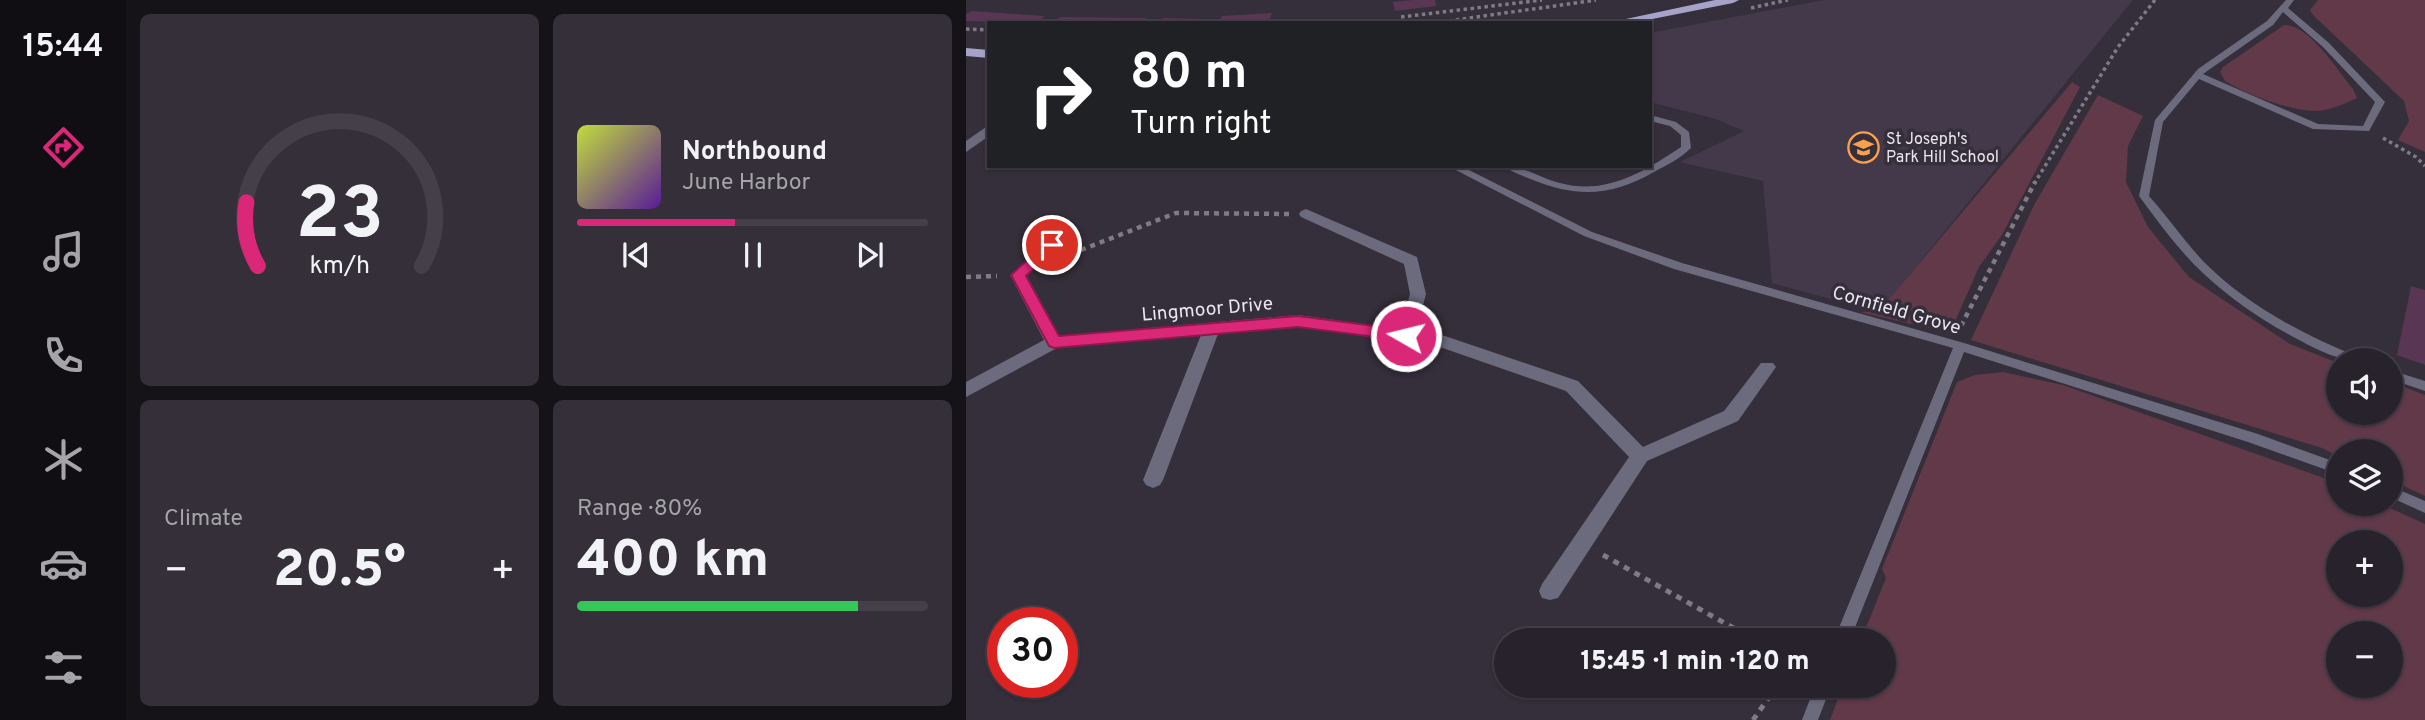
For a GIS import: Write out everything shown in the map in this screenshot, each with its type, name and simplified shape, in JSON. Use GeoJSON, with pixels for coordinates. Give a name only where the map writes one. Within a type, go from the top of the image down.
{"type":"FeatureCollection","features":[{"type":"Feature","properties":{"kind":"main road"},"geometry":{"type":"LineString","coordinates":[[1623,21],[1733,0]]}},
{"type":"Feature","properties":{"kind":"main road"},"geometry":{"type":"LineString","coordinates":[[966,52],[987,54]]}},
{"type":"Feature","properties":{"kind":"street"},"geometry":{"type":"LineString","coordinates":[[966,148],[987,131]]}},
{"type":"Feature","properties":{"kind":"street"},"geometry":{"type":"LineString","coordinates":[[1307,214],[1411,261],[1418,294],[1406,336]]}},
{"type":"Feature","properties":{"kind":"street"},"geometry":{"type":"LineString","coordinates":[[1054,342],[1018,275],[1069,230]]}},
{"type":"Feature","properties":{"kind":"street","name":"Lingmoor Drive"},"geometry":{"type":"LineString","coordinates":[[966,390],[1054,342],[1298,321],[1439,340],[1572,386],[1640,456]]}},
{"type":"Feature","properties":{"kind":"street"},"geometry":{"type":"LineString","coordinates":[[1153,480],[1212,328]]}},
{"type":"Feature","properties":{"kind":"street"},"geometry":{"type":"LineString","coordinates":[[1550,591],[1640,456],[1731,416],[1767,367]]}},
{"type":"Feature","properties":{"kind":"lane"},"geometry":{"type":"LineString","coordinates":[[2197,75],[2316,127],[2366,129],[2380,102],[2286,4],[2270,23],[2197,75],[2158,122],[2144,195],[2206,270],[2266,316],[2327,348]]}},
{"type":"Feature","properties":{"kind":"lane"},"geometry":{"type":"LineString","coordinates":[[1513,168],[1561,187],[1590,191],[1640,178],[1686,148],[1685,134],[1673,124],[1652,119]]}},
{"type":"Feature","properties":{"kind":"lane","name":"Cornfield Grove"},"geometry":{"type":"LineString","coordinates":[[1457,168],[1588,234],[1678,267],[1959,346],[2253,438],[2326,465]]}},
{"type":"Feature","properties":{"kind":"lane"},"geometry":{"type":"LineString","coordinates":[[1847,628],[1959,346]]}},
{"type":"Feature","properties":{"kind":"lane"},"geometry":{"type":"LineString","coordinates":[[2403,378],[2425,386]]}},
{"type":"Feature","properties":{"kind":"lane"},"geometry":{"type":"LineString","coordinates":[[2403,497],[2425,507]]}},
{"type":"Feature","properties":{"kind":"lane"},"geometry":{"type":"LineString","coordinates":[[1810,720],[1818,698]]}},
{"type":"Feature","properties":{"kind":"path"},"geometry":{"type":"LineString","coordinates":[[1401,17],[1542,0]]}},
{"type":"Feature","properties":{"kind":"path"},"geometry":{"type":"LineString","coordinates":[[1448,21],[1596,0]]}},
{"type":"Feature","properties":{"kind":"path"},"geometry":{"type":"LineString","coordinates":[[1959,346],[1959,330],[2033,186],[2118,47],[2155,0]]}},
{"type":"Feature","properties":{"kind":"path"},"geometry":{"type":"LineString","coordinates":[[966,29],[987,30]]}},
{"type":"Feature","properties":{"kind":"path"},"geometry":{"type":"LineString","coordinates":[[2366,129],[2416,157],[2425,166]]}},
{"type":"Feature","properties":{"kind":"path"},"geometry":{"type":"LineString","coordinates":[[1079,251],[1176,213],[1307,214]]}},
{"type":"Feature","properties":{"kind":"path"},"geometry":{"type":"LineString","coordinates":[[966,277],[1018,275]]}},
{"type":"Feature","properties":{"kind":"path"},"geometry":{"type":"LineString","coordinates":[[1582,543],[1734,628]]}},
{"type":"Feature","properties":{"kind":"path"},"geometry":{"type":"LineString","coordinates":[[1753,720],[1769,698]]}},
{"type":"Feature","properties":{"kind":"shaded area","name":"St Joseph's Park Hill School"},"geometry":{"type":"Polygon","coordinates":[[[1824,0],[2133,0],[1879,312],[1772,283],[1763,181],[1680,162],[1744,131],[1716,119],[1652,103],[1652,33],[1824,0]]]}},
{"type":"Feature","properties":{"kind":"shaded area"},"geometry":{"type":"Polygon","coordinates":[[[2318,0],[2425,0],[2425,152],[2398,140],[2409,121],[2404,101],[2313,15],[2310,10],[2318,0]]]}},
{"type":"Feature","properties":{"kind":"shaded area"},"geometry":{"type":"Polygon","coordinates":[[[2284,25],[2304,32],[2313,40],[2353,89],[2357,98],[2325,110],[2304,110],[2268,101],[2225,81],[2220,72],[2223,67],[2284,25]]]}},
{"type":"Feature","properties":{"kind":"shaded area"},"geometry":{"type":"Polygon","coordinates":[[[2072,82],[2080,87],[2002,235],[1979,267],[1950,333],[1859,312],[1879,311],[2072,82]]]}},
{"type":"Feature","properties":{"kind":"shaded area"},"geometry":{"type":"Polygon","coordinates":[[[2098,95],[2143,116],[2128,146],[2126,182],[2148,227],[2189,277],[2290,344],[2326,358],[2326,425],[2403,425],[2403,387],[2425,395],[2425,496],[2403,486],[2403,439],[2326,439],[2326,450],[1971,340],[2034,205],[2098,95]]]}},
{"type":"Feature","properties":{"kind":"shaded area"},"geometry":{"type":"Polygon","coordinates":[[[2003,372],[2063,385],[2326,479],[2326,516],[2403,514],[2425,524],[2425,720],[1830,720],[1838,698],[1896,698],[1896,628],[1866,628],[1886,578],[1882,569],[1957,382],[1975,375],[2003,372]]]}},
{"type":"Feature","properties":{"kind":"building"},"geometry":{"type":"Polygon","coordinates":[[[1435,0],[1436,6],[1395,11],[1393,2],[1435,0]]]}},
{"type":"Feature","properties":{"kind":"building"},"geometry":{"type":"Polygon","coordinates":[[[972,11],[1045,16],[1039,21],[987,22],[966,21],[966,14],[972,11]]]}},
{"type":"Feature","properties":{"kind":"building"},"geometry":{"type":"Polygon","coordinates":[[[1272,13],[1268,21],[1219,21],[1222,16],[1272,13]]]}},
{"type":"Feature","properties":{"kind":"building"},"geometry":{"type":"Polygon","coordinates":[[[1060,17],[1146,18],[1144,21],[1056,21],[1060,17]]]}},
{"type":"Feature","properties":{"kind":"building"},"geometry":{"type":"Polygon","coordinates":[[[1163,18],[1203,19],[1201,21],[1161,21],[1163,18]]]}},
{"type":"Feature","properties":{"kind":"building"},"geometry":{"type":"Polygon","coordinates":[[[2411,286],[2425,290],[2425,365],[2403,357],[2403,348],[2398,348],[2411,286]]]}},
{"type":"Feature","properties":{"kind":"place","name":"St Joseph's Park Hill School"},"geometry":{"type":"Point","coordinates":[1863,147]}},
{"type":"Feature","properties":{"kind":"route"},"geometry":{"type":"LineString","coordinates":[[1052,245],[1018,275],[1054,342],[1298,321],[1406,336]]}}]}
